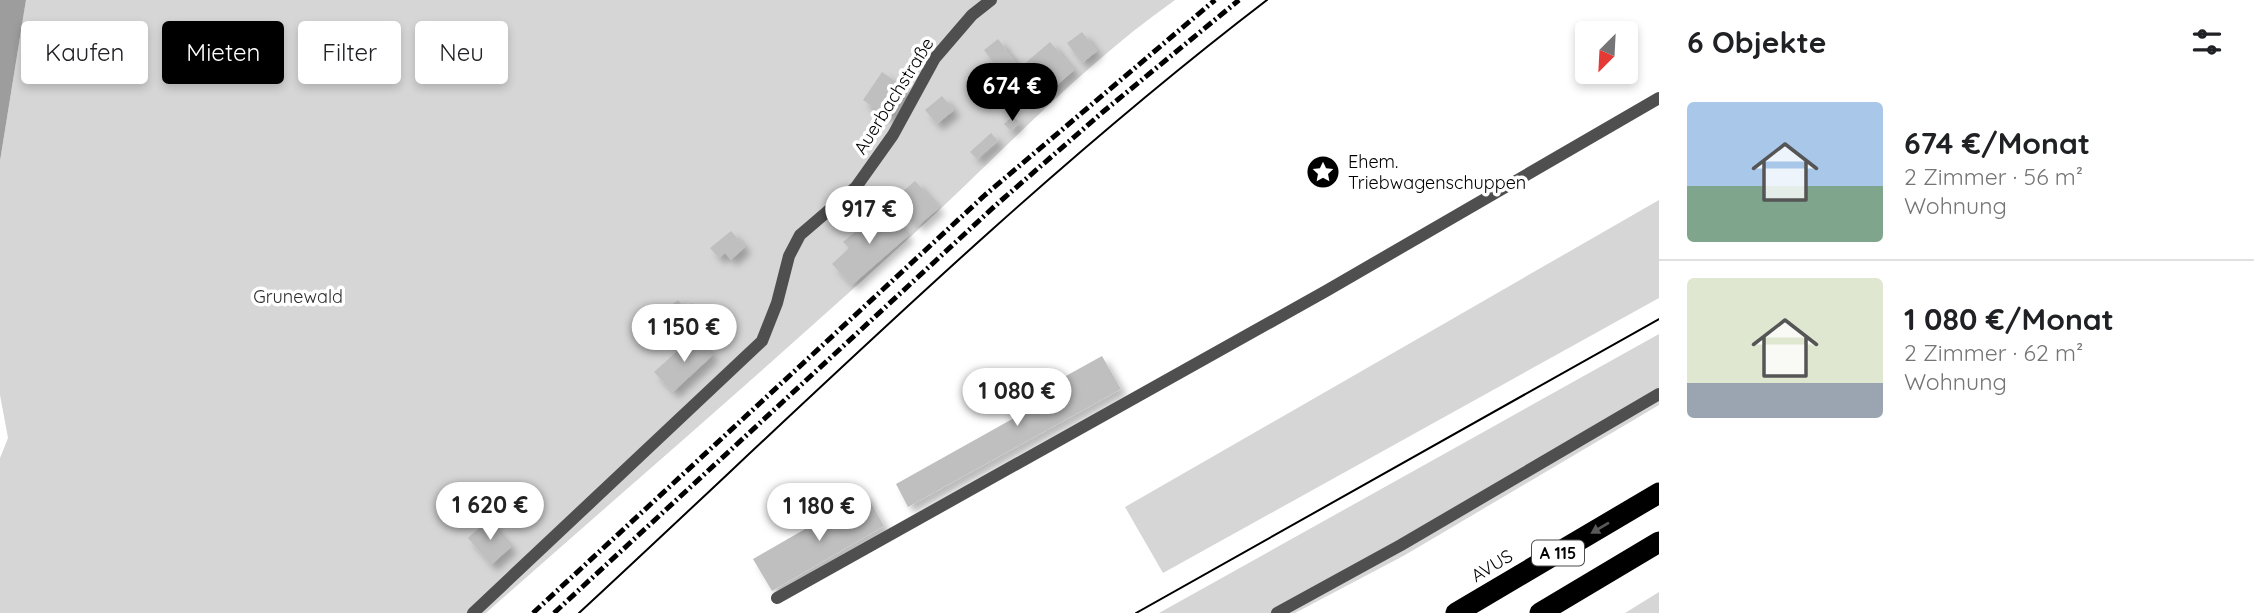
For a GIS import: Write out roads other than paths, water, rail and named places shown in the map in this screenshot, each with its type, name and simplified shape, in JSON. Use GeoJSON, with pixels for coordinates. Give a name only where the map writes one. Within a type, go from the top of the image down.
{"type":"FeatureCollection","features":[{"type":"Feature","properties":{"kind":"highway","name":"AVUS"},"geometry":{"type":"LineString","coordinates":[[1456,613],[1659,493]]}},
{"type":"Feature","properties":{"kind":"highway","name":"A 115"},"geometry":{"type":"LineString","coordinates":[[1539,613],[1659,542]]}},
{"type":"Feature","properties":{"kind":"lane","name":"Auerbachstraße"},"geometry":{"type":"LineString","coordinates":[[473,613],[762,341],[777,303],[789,256],[800,236],[856,187],[893,135],[935,58],[972,15],[991,0]]}},
{"type":"Feature","properties":{"kind":"lane"},"geometry":{"type":"LineString","coordinates":[[777,598],[1326,290],[1659,98]]}},
{"type":"Feature","properties":{"kind":"lane"},"geometry":{"type":"LineString","coordinates":[[1278,613],[1401,545],[1659,394]]}},
{"type":"Feature","properties":{"kind":"tram line"},"geometry":{"type":"LineString","coordinates":[[579,613],[1002,221],[1177,71],[1267,0]]}},
{"type":"Feature","properties":{"kind":"tram line"},"geometry":{"type":"LineString","coordinates":[[1136,613],[1659,319]]}},
{"type":"Feature","properties":{"kind":"railway"},"geometry":{"type":"LineString","coordinates":[[533,613],[985,195],[1215,0]]}},
{"type":"Feature","properties":{"kind":"railway"},"geometry":{"type":"LineString","coordinates":[[554,613],[996,205],[1104,111],[1239,0]]}},
{"type":"Feature","properties":{"kind":"place","name":"Ehem. Triebwagenschuppen"},"geometry":{"type":"Point","coordinates":[1323,172]}},
{"type":"Feature","properties":{"kind":"park label","name":"Grunewald"},"geometry":{"type":"Point","coordinates":[298,297]}}]}
